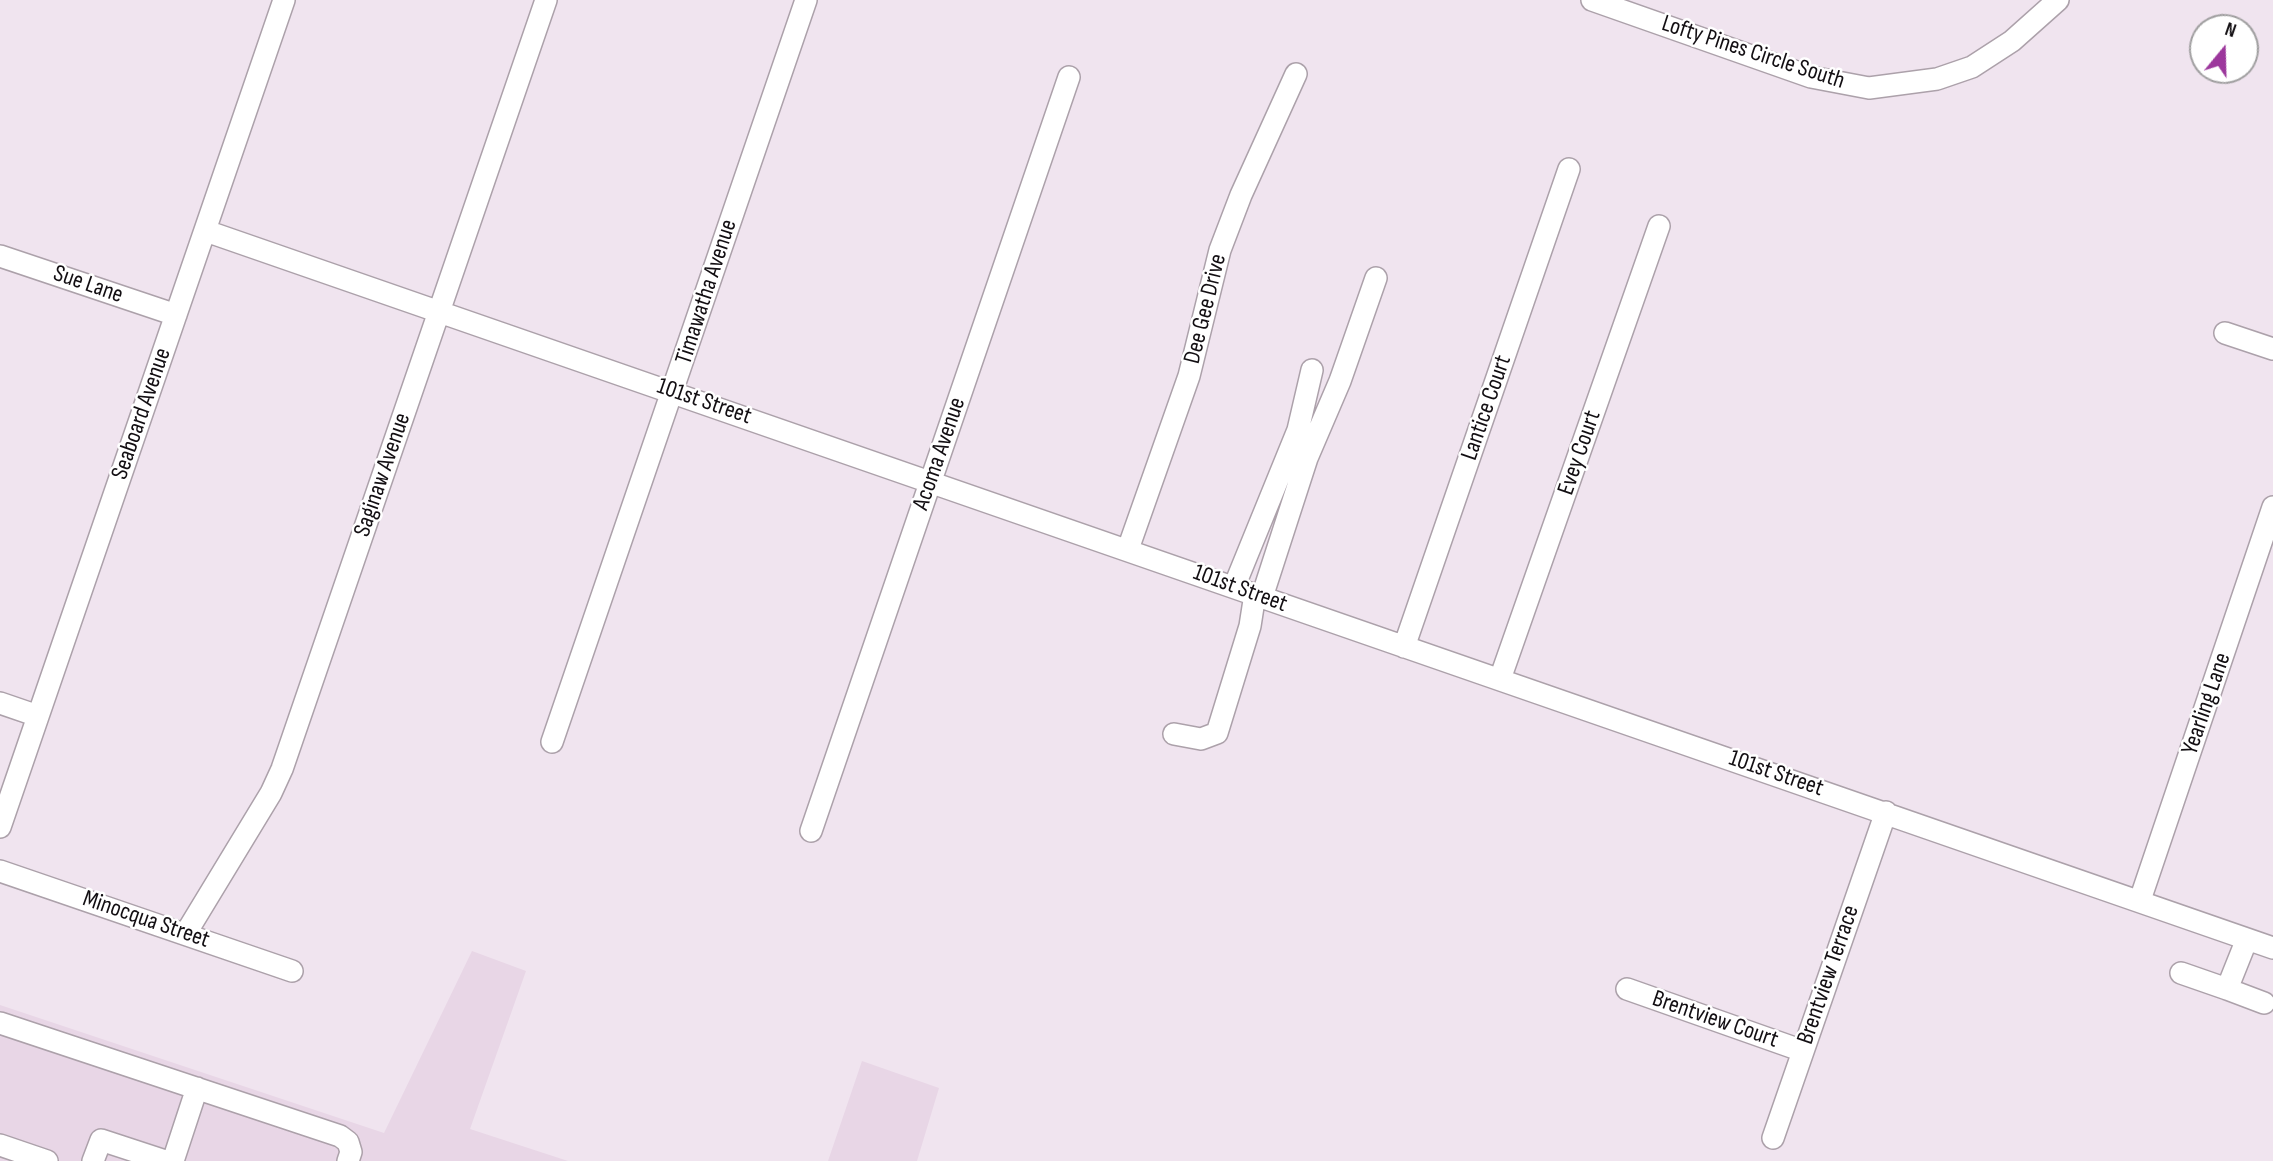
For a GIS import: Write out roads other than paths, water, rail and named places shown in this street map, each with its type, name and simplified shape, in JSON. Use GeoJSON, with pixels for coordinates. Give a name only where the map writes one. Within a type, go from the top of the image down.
{"type":"FeatureCollection","features":[{"type":"Feature","properties":{"kind":"street","name":"Seaboard Avenue"},"geometry":{"type":"LineString","coordinates":[[0,827],[284,0]]}},
{"type":"Feature","properties":{"kind":"street","name":"Saginaw Avenue"},"geometry":{"type":"LineString","coordinates":[[186,933],[271,793],[282,769],[546,0]]}},
{"type":"Feature","properties":{"kind":"street","name":"Timawatha Avenue"},"geometry":{"type":"LineString","coordinates":[[552,742],[806,0]]}},
{"type":"Feature","properties":{"kind":"street","name":"Lofty Pines Circle South"},"geometry":{"type":"LineString","coordinates":[[1592,0],[1811,77],[1869,88],[1937,79],[1972,67],[2012,41],[2058,0]]}},
{"type":"Feature","properties":{"kind":"street","name":"Dee Gee Drive"},"geometry":{"type":"LineString","coordinates":[[1128,549],[1189,376],[1220,250],[1241,195],[1296,74]]}},
{"type":"Feature","properties":{"kind":"street","name":"Acoma Avenue"},"geometry":{"type":"LineString","coordinates":[[811,831],[1069,78]]}},
{"type":"Feature","properties":{"kind":"street","name":"Lantice Court"},"geometry":{"type":"LineString","coordinates":[[1404,647],[1569,169]]}},
{"type":"Feature","properties":{"kind":"street","name":"Evey Court"},"geometry":{"type":"LineString","coordinates":[[1500,679],[1659,226]]}},
{"type":"Feature","properties":{"kind":"street","name":"101st Street"},"geometry":{"type":"LineString","coordinates":[[206,231],[674,391],[2273,948]]}},
{"type":"Feature","properties":{"kind":"street","name":"Sue Lane"},"geometry":{"type":"LineString","coordinates":[[0,256],[176,315]]}},
{"type":"Feature","properties":{"kind":"street"},"geometry":{"type":"LineString","coordinates":[[1251,593],[1340,380],[1376,278]]}},
{"type":"Feature","properties":{"kind":"street"},"geometry":{"type":"LineString","coordinates":[[2225,333],[2273,349]]}},
{"type":"Feature","properties":{"kind":"street"},"geometry":{"type":"LineString","coordinates":[[1174,734],[1200,739],[1217,733],[1250,626],[1251,593],[1298,430],[1312,370]]}},
{"type":"Feature","properties":{"kind":"street","name":"Yearling Lane"},"geometry":{"type":"LineString","coordinates":[[2140,900],[2273,507]]}},
{"type":"Feature","properties":{"kind":"street"},"geometry":{"type":"LineString","coordinates":[[0,703],[38,716]]}},
{"type":"Feature","properties":{"kind":"street","name":"Brentview Terrace"},"geometry":{"type":"LineString","coordinates":[[1773,1138],[1886,813]]}},
{"type":"Feature","properties":{"kind":"street","name":"Minocqua Street"},"geometry":{"type":"LineString","coordinates":[[0,870],[292,971]]}},
{"type":"Feature","properties":{"kind":"street"},"geometry":{"type":"LineString","coordinates":[[2227,989],[2247,939]]}},
{"type":"Feature","properties":{"kind":"street"},"geometry":{"type":"LineString","coordinates":[[2181,973],[2264,1003]]}},
{"type":"Feature","properties":{"kind":"street","name":"Brentview Court"},"geometry":{"type":"LineString","coordinates":[[1628,989],[1803,1051]]}},
{"type":"Feature","properties":{"kind":"street"},"geometry":{"type":"LineString","coordinates":[[0,1023],[340,1136],[348,1142],[351,1152],[348,1161]]}},
{"type":"Feature","properties":{"kind":"street"},"geometry":{"type":"LineString","coordinates":[[173,1161],[197,1088]]}},
{"type":"Feature","properties":{"kind":"street"},"geometry":{"type":"LineString","coordinates":[[93,1161],[101,1140],[165,1161]]}},
{"type":"Feature","properties":{"kind":"street"},"geometry":{"type":"LineString","coordinates":[[0,1145],[47,1161]]}}]}
